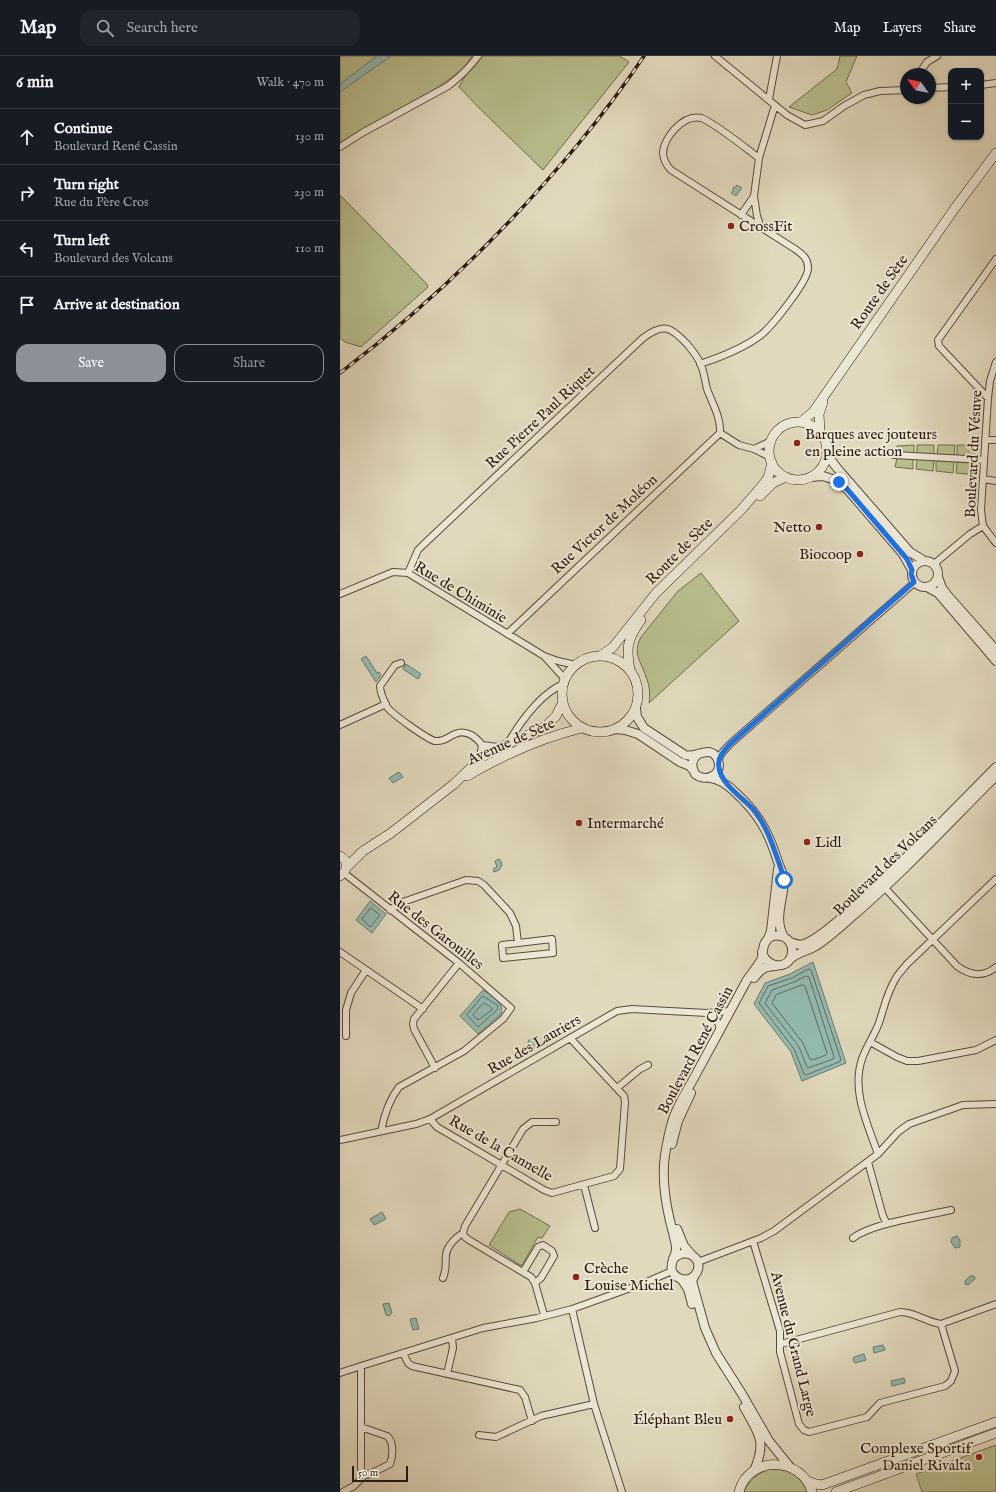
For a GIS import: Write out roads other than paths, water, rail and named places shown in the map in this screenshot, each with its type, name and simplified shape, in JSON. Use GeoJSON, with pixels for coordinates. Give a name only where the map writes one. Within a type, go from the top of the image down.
{"type":"FeatureCollection","features":[{"type":"Feature","properties":{"kind":"main road","name":"Route de Sète"},"geometry":{"type":"LineString","coordinates":[[955,208],[996,144]]}},
{"type":"Feature","properties":{"kind":"main road","name":"Route de Sète"},"geometry":{"type":"LineString","coordinates":[[802,422],[813,412],[955,208],[996,152]]}},
{"type":"Feature","properties":{"kind":"main road","name":"Route de Sète"},"geometry":{"type":"LineString","coordinates":[[820,432],[819,414],[826,393]]}},
{"type":"Feature","properties":{"kind":"main road"},"geometry":{"type":"LineString","coordinates":[[802,422],[812,425],[820,432],[825,440],[827,449],[823,466],[817,472],[810,477],[799,480],[786,477],[778,471],[771,460],[770,450],[776,432],[783,426],[802,422]]}},
{"type":"Feature","properties":{"kind":"main road","name":"Route de Sète"},"geometry":{"type":"LineString","coordinates":[[600,656],[613,647],[656,593],[741,510],[768,478],[771,460]]}},
{"type":"Feature","properties":{"kind":"main road","name":"Route de Sète"},"geometry":{"type":"LineString","coordinates":[[630,670],[628,645],[634,629],[646,613],[660,596],[744,514],[773,483],[786,477]]}},
{"type":"Feature","properties":{"kind":"main road"},"geometry":{"type":"LineString","coordinates":[[600,656],[611,657],[622,662],[630,670],[638,688],[636,708],[631,717],[624,724],[604,732],[582,728],[573,721],[566,711],[563,702],[564,682],[576,665],[584,660],[600,656]]}},
{"type":"Feature","properties":{"kind":"main road","name":"Avenue de Sète"},"geometry":{"type":"LineString","coordinates":[[341,857],[362,851],[391,833],[454,784],[480,759],[504,745],[537,731],[547,725],[556,716],[563,702]]}},
{"type":"Feature","properties":{"kind":"main road","name":"Avenue de Sète"},"geometry":{"type":"LineString","coordinates":[[454,784],[486,766],[543,739],[582,728]]}},
{"type":"Feature","properties":{"kind":"main road","name":"Avenue de Sète"},"geometry":{"type":"LineString","coordinates":[[344,872],[362,851]]}},
{"type":"Feature","properties":{"kind":"main road"},"geometry":{"type":"LineString","coordinates":[[341,857],[346,861],[344,872]]}},
{"type":"Feature","properties":{"kind":"main road"},"geometry":{"type":"LineString","coordinates":[[807,1481],[822,1485],[996,1422]]}},
{"type":"Feature","properties":{"kind":"main road"},"geometry":{"type":"LineString","coordinates":[[836,1492],[996,1433]]}},
{"type":"Feature","properties":{"kind":"main road"},"geometry":{"type":"LineString","coordinates":[[740,1492],[746,1479],[754,1471],[771,1464],[781,1464],[800,1472],[807,1481],[812,1492]]}},
{"type":"Feature","properties":{"kind":"street"},"geometry":{"type":"LineString","coordinates":[[340,147],[362,133],[448,86],[459,78],[478,56]]}},
{"type":"Feature","properties":{"kind":"street"},"geometry":{"type":"LineString","coordinates":[[715,56],[787,115],[805,125],[823,121],[844,106],[864,95],[880,91],[900,90]]}},
{"type":"Feature","properties":{"kind":"street"},"geometry":{"type":"LineString","coordinates":[[769,99],[777,56]]}},
{"type":"Feature","properties":{"kind":"street"},"geometry":{"type":"LineString","coordinates":[[923,68],[927,62],[937,56]]}},
{"type":"Feature","properties":{"kind":"street"},"geometry":{"type":"LineString","coordinates":[[984,85],[996,83]]}},
{"type":"Feature","properties":{"kind":"street"},"geometry":{"type":"LineString","coordinates":[[936,88],[948,87]]}},
{"type":"Feature","properties":{"kind":"street"},"geometry":{"type":"LineString","coordinates":[[761,228],[757,216],[754,196],[759,158],[775,105]]}},
{"type":"Feature","properties":{"kind":"street"},"geometry":{"type":"LineString","coordinates":[[759,158],[709,122],[699,118],[690,118],[681,122],[665,146],[663,153],[664,158],[671,170],[804,256],[808,263],[808,274],[772,325],[760,335],[721,357],[700,364],[720,425],[720,433],[740,444],[754,449],[771,460]]}},
{"type":"Feature","properties":{"kind":"street"},"geometry":{"type":"LineString","coordinates":[[741,215],[754,196]]}},
{"type":"Feature","properties":{"kind":"street"},"geometry":{"type":"LineString","coordinates":[[988,398],[939,346],[938,340],[996,259]]}},
{"type":"Feature","properties":{"kind":"street","name":"Rue Pierre Paul Riquet"},"geometry":{"type":"LineString","coordinates":[[408,573],[418,550],[642,338],[651,332],[660,329],[668,329],[676,332],[700,364]]}},
{"type":"Feature","properties":{"kind":"street","name":"Boulevard du Vésuve"},"geometry":{"type":"LineString","coordinates":[[996,362],[990,381],[988,398],[981,510],[983,526],[996,543]]}},
{"type":"Feature","properties":{"kind":"street","name":"Rue Victor de Moléon"},"geometry":{"type":"LineString","coordinates":[[507,634],[720,433]]}},
{"type":"Feature","properties":{"kind":"street"},"geometry":{"type":"LineString","coordinates":[[985,440],[996,440]]}},
{"type":"Feature","properties":{"kind":"street"},"geometry":{"type":"LineString","coordinates":[[754,449],[772,441]]}},
{"type":"Feature","properties":{"kind":"street"},"geometry":{"type":"LineString","coordinates":[[827,449],[831,460],[910,552],[923,560],[934,564],[937,568],[939,583],[946,593],[996,650]]}},
{"type":"Feature","properties":{"kind":"street"},"geometry":{"type":"LineString","coordinates":[[894,456],[984,460]]}},
{"type":"Feature","properties":{"kind":"street"},"geometry":{"type":"LineString","coordinates":[[810,477],[823,476],[832,478],[847,489],[903,554],[912,570]]}},
{"type":"Feature","properties":{"kind":"street"},"geometry":{"type":"LineString","coordinates":[[983,479],[996,481]]}},
{"type":"Feature","properties":{"kind":"street"},"geometry":{"type":"LineString","coordinates":[[934,564],[970,534],[983,526]]}},
{"type":"Feature","properties":{"kind":"street"},"geometry":{"type":"LineString","coordinates":[[923,560],[916,564],[912,570],[911,574],[914,582],[938,593],[996,660]]}},
{"type":"Feature","properties":{"kind":"street","name":"Rue de Chiminie"},"geometry":{"type":"LineString","coordinates":[[340,594],[394,572],[408,573],[544,656],[576,665]]}},
{"type":"Feature","properties":{"kind":"street"},"geometry":{"type":"LineString","coordinates":[[927,587],[934,584],[938,577]]}},
{"type":"Feature","properties":{"kind":"street"},"geometry":{"type":"LineString","coordinates":[[710,778],[714,775],[721,754],[730,744],[914,582]]}},
{"type":"Feature","properties":{"kind":"street","name":"Rue de Chiminie"},"geometry":{"type":"LineString","coordinates":[[544,656],[564,682]]}},
{"type":"Feature","properties":{"kind":"street"},"geometry":{"type":"LineString","coordinates":[[401,663],[395,665],[380,686],[388,708],[430,740],[443,740],[455,734],[465,733],[476,738],[482,745],[480,759]]}},
{"type":"Feature","properties":{"kind":"street"},"geometry":{"type":"LineString","coordinates":[[482,745],[504,745],[519,724],[537,704],[564,682]]}},
{"type":"Feature","properties":{"kind":"street"},"geometry":{"type":"LineString","coordinates":[[340,725],[386,704]]}},
{"type":"Feature","properties":{"kind":"street"},"geometry":{"type":"LineString","coordinates":[[636,708],[637,716],[644,728],[685,755],[689,756],[705,752],[716,752],[730,744]]}},
{"type":"Feature","properties":{"kind":"street"},"geometry":{"type":"LineString","coordinates":[[614,729],[625,730],[638,734],[680,762],[688,765],[698,777],[715,778],[730,787]]}},
{"type":"Feature","properties":{"kind":"street"},"geometry":{"type":"LineString","coordinates":[[709,752],[713,754],[720,773],[730,787],[752,808],[760,818],[772,840],[783,873],[784,880],[779,929],[787,939],[792,951],[789,960],[782,964],[770,964],[763,956],[762,952]]}},
{"type":"Feature","properties":{"kind":"street"},"geometry":{"type":"LineString","coordinates":[[692,769],[692,761],[698,754]]}},
{"type":"Feature","properties":{"kind":"street","name":"Boulevard des Volcans"},"geometry":{"type":"LineString","coordinates":[[768,939],[775,936],[787,939],[797,945],[804,944],[826,930],[844,916],[887,877],[996,767]]}},
{"type":"Feature","properties":{"kind":"street","name":"Boulevard des Volcans"},"geometry":{"type":"LineString","coordinates":[[782,964],[796,954],[808,950],[830,935],[885,888],[996,776]]}},
{"type":"Feature","properties":{"kind":"street"},"geometry":{"type":"LineString","coordinates":[[768,939],[771,931],[779,864]]}},
{"type":"Feature","properties":{"kind":"street","name":"Rue des Garouilles"},"geometry":{"type":"LineString","coordinates":[[344,872],[390,910],[459,963],[511,1008],[503,1018],[464,1052],[435,1068]]}},
{"type":"Feature","properties":{"kind":"street"},"geometry":{"type":"LineString","coordinates":[[878,1154],[861,1102],[859,1070],[879,1022],[888,993],[896,978],[907,964],[996,879]]}},
{"type":"Feature","properties":{"kind":"street"},"geometry":{"type":"LineString","coordinates":[[390,910],[400,903],[466,880],[472,880],[484,885],[510,913],[516,926],[518,943]]}},
{"type":"Feature","properties":{"kind":"street"},"geometry":{"type":"LineString","coordinates":[[885,888],[957,966],[965,972],[984,974],[996,967]]}},
{"type":"Feature","properties":{"kind":"street"},"geometry":{"type":"LineString","coordinates":[[552,939],[553,953],[503,958],[502,945],[518,943],[552,939]]}},
{"type":"Feature","properties":{"kind":"street","name":"Boulevard René Cassin"},"geometry":{"type":"LineString","coordinates":[[673,1259],[676,1250],[665,1193],[664,1160],[668,1134],[677,1107],[750,975],[761,960],[764,943],[768,939]]}},
{"type":"Feature","properties":{"kind":"street"},"geometry":{"type":"LineString","coordinates":[[340,952],[422,1008]]}},
{"type":"Feature","properties":{"kind":"street"},"geometry":{"type":"LineString","coordinates":[[381,1131],[385,1114],[394,1093],[399,1087],[435,1068],[412,1024],[422,1008],[459,963]]}},
{"type":"Feature","properties":{"kind":"street","name":"Boulevard René Cassin"},"geometry":{"type":"LineString","coordinates":[[691,1254],[680,1239],[674,1218],[670,1192],[670,1160],[678,1121],[696,1083],[760,970],[767,966],[782,964]]}},
{"type":"Feature","properties":{"kind":"street"},"geometry":{"type":"LineString","coordinates":[[346,1036],[346,1010],[351,993],[366,970]]}},
{"type":"Feature","properties":{"kind":"street","name":"Rue des Lauriers"},"geometry":{"type":"LineString","coordinates":[[340,1140],[430,1120],[617,1011],[625,1009],[706,1013],[730,1011]]}},
{"type":"Feature","properties":{"kind":"street"},"geometry":{"type":"LineString","coordinates":[[706,1013],[712,1016],[720,1024],[720,1029]]}},
{"type":"Feature","properties":{"kind":"street","name":"Rue de la Cannelle"},"geometry":{"type":"LineString","coordinates":[[430,1120],[437,1127],[544,1190],[552,1193],[614,1176],[620,1169],[625,1102],[624,1096],[570,1038]]}},
{"type":"Feature","properties":{"kind":"street"},"geometry":{"type":"LineString","coordinates":[[870,1042],[897,1057],[918,1061],[976,1050],[996,1040]]}},
{"type":"Feature","properties":{"kind":"street"},"geometry":{"type":"LineString","coordinates":[[617,1088],[640,1069],[648,1065]]}},
{"type":"Feature","properties":{"kind":"street"},"geometry":{"type":"LineString","coordinates":[[698,1262],[753,1241],[774,1231],[868,1162],[878,1154],[898,1132],[909,1124],[959,1106],[972,1104],[996,1104]]}},
{"type":"Feature","properties":{"kind":"street"},"geometry":{"type":"LineString","coordinates":[[443,1278],[447,1267],[446,1254],[456,1237],[463,1233],[465,1226],[526,1125],[532,1122],[556,1122]]}},
{"type":"Feature","properties":{"kind":"street"},"geometry":{"type":"LineString","coordinates":[[868,1162],[883,1216],[887,1224]]}},
{"type":"Feature","properties":{"kind":"street"},"geometry":{"type":"LineString","coordinates":[[584,1184],[595,1228]]}},
{"type":"Feature","properties":{"kind":"street"},"geometry":{"type":"LineString","coordinates":[[853,1238],[860,1233],[887,1224],[951,1210]]}},
{"type":"Feature","properties":{"kind":"street"},"geometry":{"type":"LineString","coordinates":[[463,1233],[469,1240],[532,1277],[544,1315]]}},
{"type":"Feature","properties":{"kind":"street","name":"Avenue du Grand Large"},"geometry":{"type":"LineString","coordinates":[[753,1241],[780,1331],[780,1352],[799,1424],[804,1430],[810,1432],[867,1418],[880,1403],[945,1386],[951,1381],[955,1371],[941,1324]]}},
{"type":"Feature","properties":{"kind":"street"},"geometry":{"type":"LineString","coordinates":[[523,1272],[538,1247],[543,1245],[552,1251],[554,1256],[541,1278],[535,1283]]}},
{"type":"Feature","properties":{"kind":"street"},"geometry":{"type":"LineString","coordinates":[[754,1471],[759,1458],[761,1445],[758,1433],[738,1396],[706,1344],[700,1331],[688,1289],[682,1280],[672,1271],[671,1265],[673,1259],[678,1254],[691,1254],[698,1262],[697,1272],[692,1281],[698,1306],[710,1341],[769,1442],[790,1467]]}},
{"type":"Feature","properties":{"kind":"street"},"geometry":{"type":"LineString","coordinates":[[340,1374],[483,1328],[537,1318],[572,1309],[642,1284],[672,1271]]}},
{"type":"Feature","properties":{"kind":"street"},"geometry":{"type":"LineString","coordinates":[[682,1280],[694,1277]]}},
{"type":"Feature","properties":{"kind":"street"},"geometry":{"type":"LineString","coordinates":[[781,1344],[900,1312],[915,1313],[933,1323],[941,1324],[996,1304]]}},
{"type":"Feature","properties":{"kind":"street"},"geometry":{"type":"LineString","coordinates":[[572,1309],[594,1404],[622,1492]]}},
{"type":"Feature","properties":{"kind":"street"},"geometry":{"type":"LineString","coordinates":[[447,1374],[453,1348],[452,1338]]}},
{"type":"Feature","properties":{"kind":"street"},"geometry":{"type":"LineString","coordinates":[[403,1353],[408,1363],[412,1366],[520,1390],[525,1397],[532,1421]]}},
{"type":"Feature","properties":{"kind":"street"},"geometry":{"type":"LineString","coordinates":[[361,1366],[361,1468],[365,1475]]}},
{"type":"Feature","properties":{"kind":"street"},"geometry":{"type":"LineString","coordinates":[[479,1435],[496,1437],[541,1416],[594,1404]]}},
{"type":"Feature","properties":{"kind":"street"},"geometry":{"type":"LineString","coordinates":[[343,1492],[354,1486],[365,1475],[390,1464],[392,1460],[390,1438],[361,1425]]}},
{"type":"Feature","properties":{"kind":"water"},"geometry":{"type":"Polygon","coordinates":[[[377,56],[391,56],[340,92],[340,84],[377,56]]]}},
{"type":"Feature","properties":{"kind":"water"},"geometry":{"type":"Polygon","coordinates":[[[737,185],[742,188],[736,196],[731,193],[733,188],[737,185]]]}},
{"type":"Feature","properties":{"kind":"water"},"geometry":{"type":"Polygon","coordinates":[[[366,656],[377,673],[379,672],[381,675],[376,682],[361,659],[366,656]]]}},
{"type":"Feature","properties":{"kind":"water"},"geometry":{"type":"Polygon","coordinates":[[[406,664],[421,674],[418,679],[403,669],[406,664]]]}},
{"type":"Feature","properties":{"kind":"water"},"geometry":{"type":"Polygon","coordinates":[[[399,772],[403,777],[393,783],[389,778],[399,772]]]}},
{"type":"Feature","properties":{"kind":"water"},"geometry":{"type":"Polygon","coordinates":[[[499,859],[502,865],[499,870],[494,872],[493,869],[497,867],[495,861],[499,859]]]}},
{"type":"Feature","properties":{"kind":"water"},"geometry":{"type":"Polygon","coordinates":[[[370,901],[386,914],[372,933],[356,920],[370,901]]]}},
{"type":"Feature","properties":{"kind":"water"},"geometry":{"type":"Polygon","coordinates":[[[813,962],[846,1063],[802,1081],[791,1052],[754,1004],[765,983],[790,974],[813,962]]]}},
{"type":"Feature","properties":{"kind":"water"},"geometry":{"type":"Polygon","coordinates":[[[483,990],[499,1003],[502,1010],[501,1014],[478,1034],[460,1016],[483,990]]]}},
{"type":"Feature","properties":{"kind":"water"},"geometry":{"type":"Polygon","coordinates":[[[532,1039],[538,1046],[533,1050],[528,1043],[529,1040],[532,1039]]]}},
{"type":"Feature","properties":{"kind":"water"},"geometry":{"type":"Polygon","coordinates":[[[382,1212],[386,1219],[374,1225],[370,1219],[382,1212]]]}},
{"type":"Feature","properties":{"kind":"water"},"geometry":{"type":"Polygon","coordinates":[[[957,1236],[960,1240],[960,1247],[955,1248],[951,1242],[952,1238],[957,1236]]]}},
{"type":"Feature","properties":{"kind":"water"},"geometry":{"type":"Polygon","coordinates":[[[970,1276],[974,1276],[975,1279],[968,1285],[965,1284],[965,1281],[970,1276]]]}},
{"type":"Feature","properties":{"kind":"water"},"geometry":{"type":"Polygon","coordinates":[[[389,1303],[392,1313],[389,1316],[386,1315],[383,1304],[389,1303]]]}},
{"type":"Feature","properties":{"kind":"water"},"geometry":{"type":"Polygon","coordinates":[[[416,1318],[419,1329],[413,1330],[410,1319],[416,1318]]]}},
{"type":"Feature","properties":{"kind":"water"},"geometry":{"type":"Polygon","coordinates":[[[883,1345],[885,1350],[874,1353],[873,1347],[883,1345]]]}},
{"type":"Feature","properties":{"kind":"water"},"geometry":{"type":"Polygon","coordinates":[[[864,1354],[866,1360],[855,1363],[853,1360],[854,1357],[864,1354]]]}},
{"type":"Feature","properties":{"kind":"water"},"geometry":{"type":"Polygon","coordinates":[[[904,1378],[905,1383],[892,1386],[891,1381],[904,1378]]]}},
{"type":"Feature","properties":{"kind":"railway"},"geometry":{"type":"LineString","coordinates":[[340,373],[436,293],[524,206],[596,122],[644,56]]}},
{"type":"Feature","properties":{"kind":"place","name":"CrossFit"},"geometry":{"type":"Point","coordinates":[731,226]}},
{"type":"Feature","properties":{"kind":"place","name":"Barques avec jouteurs en pleine action"},"geometry":{"type":"Point","coordinates":[797,443]}},
{"type":"Feature","properties":{"kind":"place","name":"Netto"},"geometry":{"type":"Point","coordinates":[819,527]}},
{"type":"Feature","properties":{"kind":"place","name":"Biocoop"},"geometry":{"type":"Point","coordinates":[860,554]}},
{"type":"Feature","properties":{"kind":"place","name":"Intermarché"},"geometry":{"type":"Point","coordinates":[579,823]}},
{"type":"Feature","properties":{"kind":"place","name":"Lidl"},"geometry":{"type":"Point","coordinates":[807,842]}},
{"type":"Feature","properties":{"kind":"place","name":"Crèche Louise Michel"},"geometry":{"type":"Point","coordinates":[576,1277]}},
{"type":"Feature","properties":{"kind":"place","name":"Éléphant Bleu"},"geometry":{"type":"Point","coordinates":[730,1419]}},
{"type":"Feature","properties":{"kind":"place","name":"Complexe Sportif Daniel Rivalta"},"geometry":{"type":"Point","coordinates":[979,1457]}}]}
